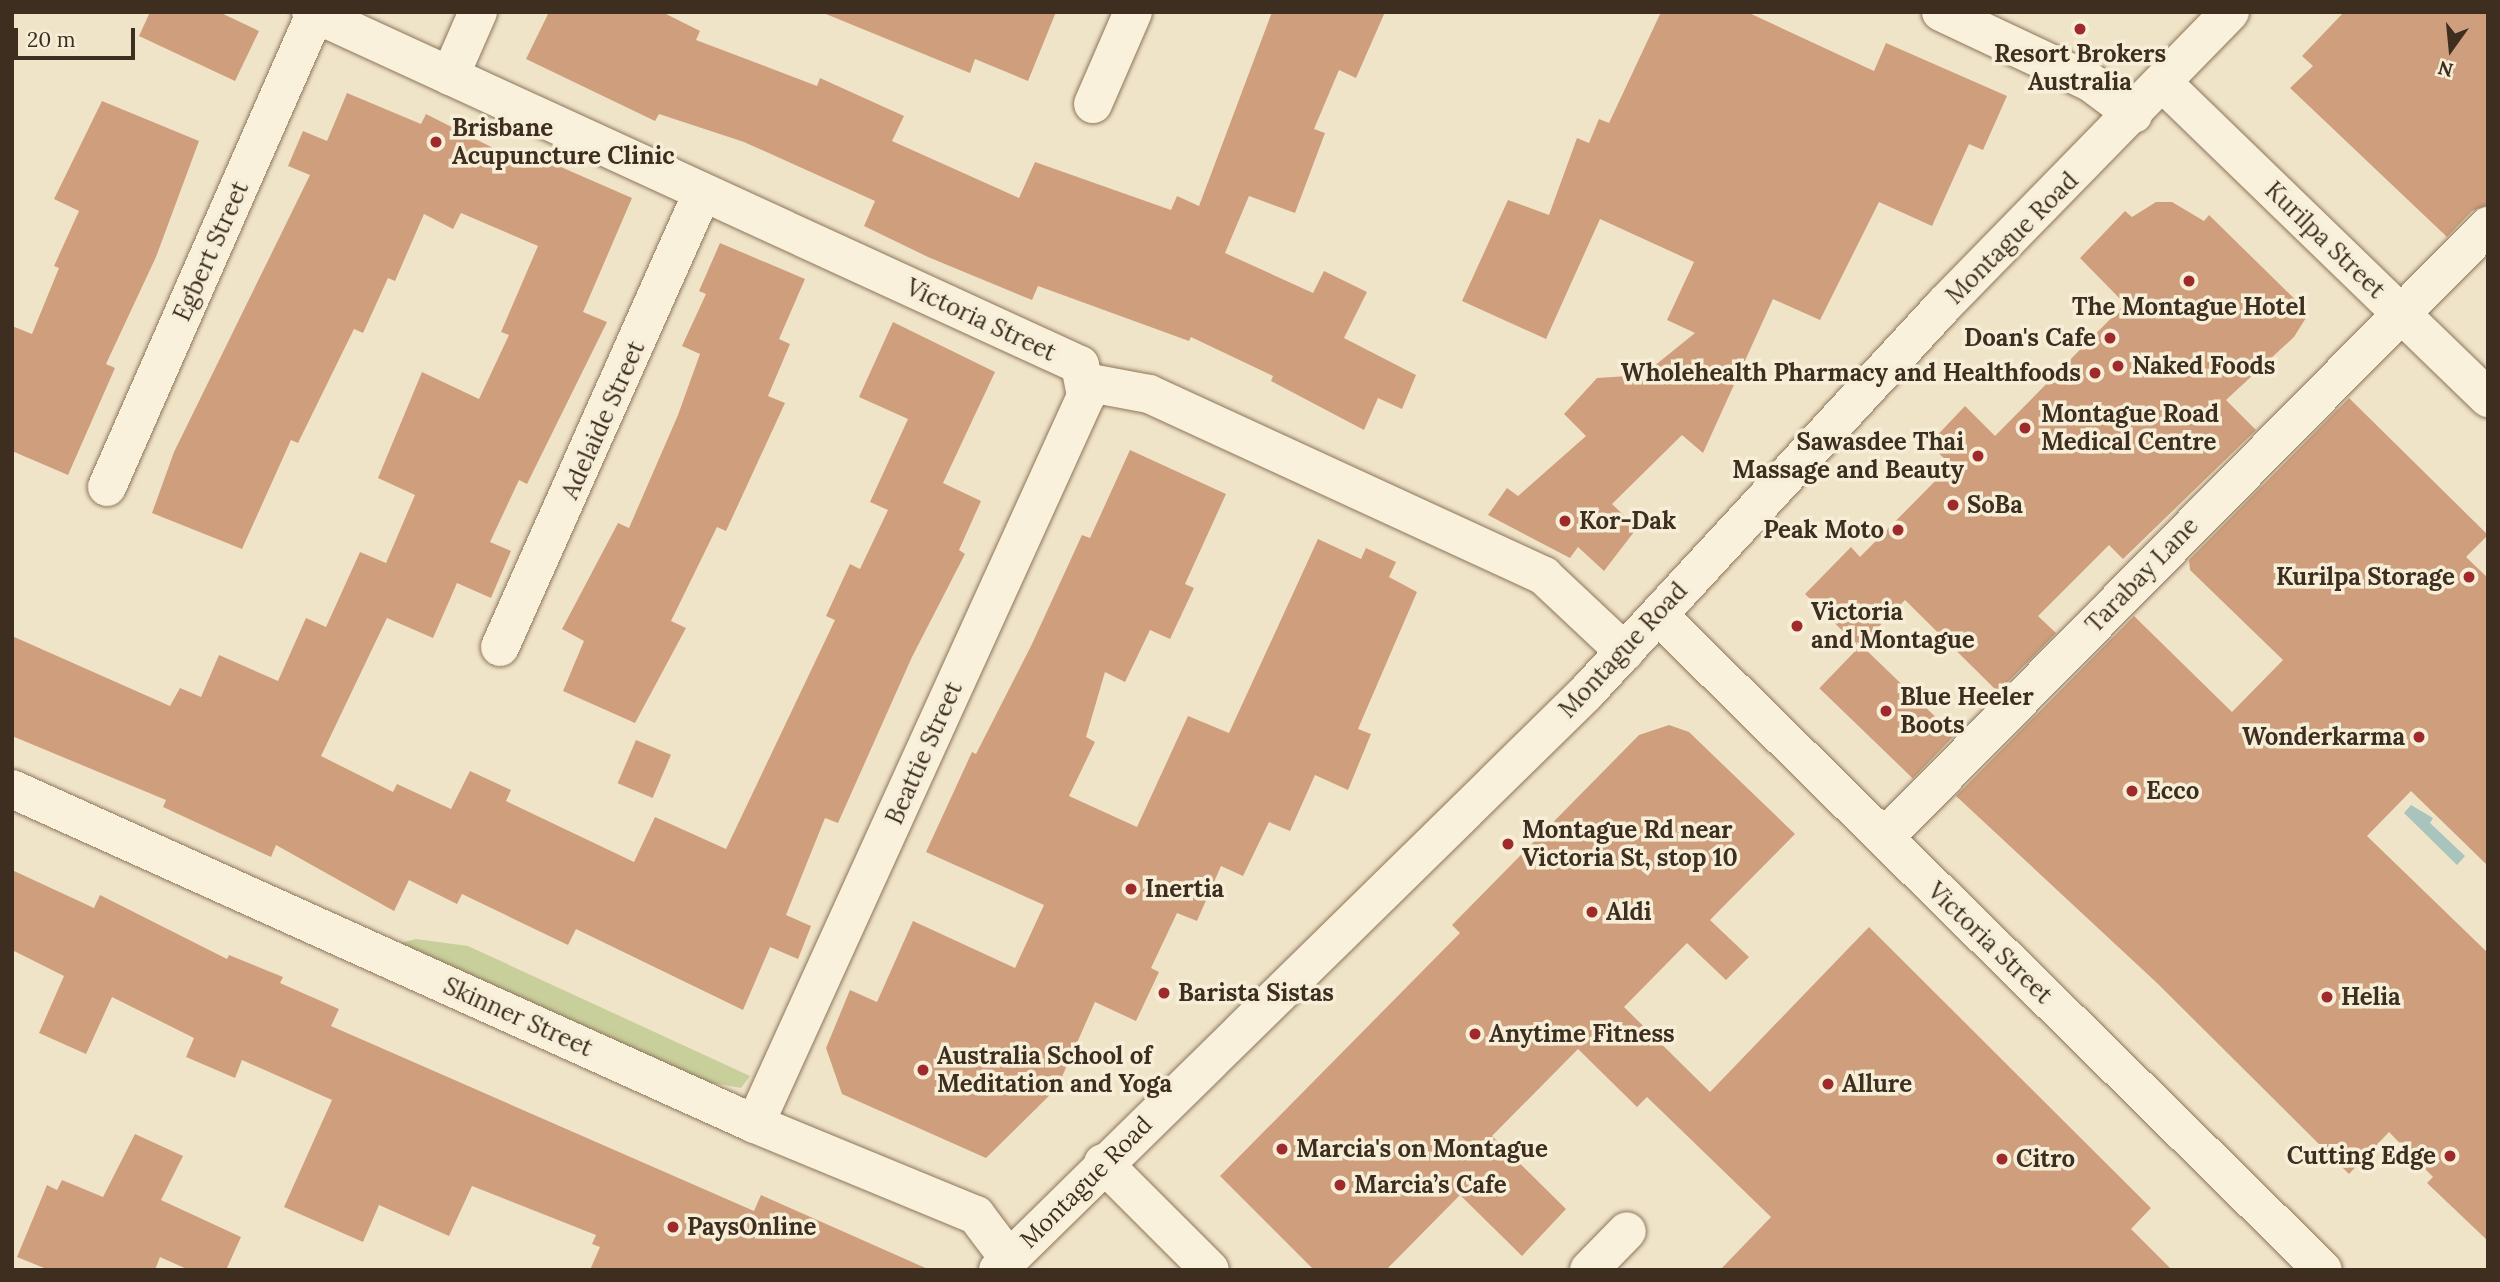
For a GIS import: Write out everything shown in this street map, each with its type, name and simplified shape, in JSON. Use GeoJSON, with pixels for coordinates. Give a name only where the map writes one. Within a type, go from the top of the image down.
{"type":"FeatureCollection","features":[{"type":"Feature","properties":{"kind":"street"},"geometry":{"type":"LineString","coordinates":[[450,76],[478,12]]}},
{"type":"Feature","properties":{"kind":"street"},"geometry":{"type":"LineString","coordinates":[[1093,104],[1133,12]]}},
{"type":"Feature","properties":{"kind":"street"},"geometry":{"type":"LineString","coordinates":[[1941,12],[2090,82],[2133,114]]}},
{"type":"Feature","properties":{"kind":"street","name":"Montague Road"},"geometry":{"type":"LineString","coordinates":[[1003,1264],[1625,652],[1945,304],[2230,12]]}},
{"type":"Feature","properties":{"kind":"street","name":"Victoria Street"},"geometry":{"type":"LineString","coordinates":[[313,13],[1080,365],[1085,382]]}},
{"type":"Feature","properties":{"kind":"street","name":"Egbert Street"},"geometry":{"type":"LineString","coordinates":[[107,487],[313,13]]}},
{"type":"Feature","properties":{"kind":"street","name":"Kurilpa Street"},"geometry":{"type":"LineString","coordinates":[[2163,83],[2488,398]]}},
{"type":"Feature","properties":{"kind":"street","name":"Adelaide Street"},"geometry":{"type":"LineString","coordinates":[[500,647],[703,192]]}},
{"type":"Feature","properties":{"kind":"street","name":"Tarabay Lane"},"geometry":{"type":"LineString","coordinates":[[1884,838],[2488,226]]}},
{"type":"Feature","properties":{"kind":"street"},"geometry":{"type":"LineString","coordinates":[[1085,382],[1149,394],[1544,576],[1625,652]]}},
{"type":"Feature","properties":{"kind":"street","name":"Beattie Street"},"geometry":{"type":"LineString","coordinates":[[755,1124],[1086,397],[1085,382]]}},
{"type":"Feature","properties":{"kind":"street","name":"Victoria Street"},"geometry":{"type":"LineString","coordinates":[[1658,615],[2323,1270]]}},
{"type":"Feature","properties":{"kind":"street","name":"Skinner Street"},"geometry":{"type":"LineString","coordinates":[[12,789],[755,1124],[976,1215],[1003,1264]]}},
{"type":"Feature","properties":{"kind":"street"},"geometry":{"type":"LineString","coordinates":[[1103,1163],[1210,1270]]}},
{"type":"Feature","properties":{"kind":"street"},"geometry":{"type":"LineString","coordinates":[[1589,1270],[1627,1231]]}},
{"type":"Feature","properties":{"kind":"green space"},"geometry":{"type":"Polygon","coordinates":[[[416,939],[468,946],[750,1076],[741,1088],[707,1082],[400,943],[416,939]]]}},
{"type":"Feature","properties":{"kind":"water"},"geometry":{"type":"Polygon","coordinates":[[[2411,805],[2433,818],[2430,823],[2465,856],[2457,865],[2404,813],[2411,805]]]}},
{"type":"Feature","properties":{"kind":"building"},"geometry":{"type":"Polygon","coordinates":[[[150,12],[219,12],[259,31],[235,81],[139,36],[150,12]]]}},
{"type":"Feature","properties":{"kind":"building"},"geometry":{"type":"Polygon","coordinates":[[[549,12],[662,12],[700,31],[696,40],[817,86],[820,78],[904,116],[892,141],[1019,198],[1035,162],[1171,210],[1177,196],[1199,206],[1272,12],[1385,12],[1356,78],[1339,70],[1314,129],[1325,133],[1295,213],[1249,196],[1225,253],[1313,293],[1324,271],[1367,292],[1344,338],[1416,375],[1402,409],[1378,398],[1364,430],[1271,381],[1273,376],[1191,337],[1189,341],[1038,286],[1032,300],[928,257],[864,226],[875,201],[744,142],[659,114],[655,121],[526,59],[549,12]]]}},
{"type":"Feature","properties":{"kind":"building"},"geometry":{"type":"Polygon","coordinates":[[[821,12],[1056,12],[1028,81],[975,59],[970,73],[821,12]]]}},
{"type":"Feature","properties":{"kind":"building"},"geometry":{"type":"Polygon","coordinates":[[[1661,12],[1747,12],[1874,71],[1886,43],[2007,96],[1983,150],[1969,144],[1932,226],[1879,202],[1820,320],[1773,299],[1703,453],[1682,435],[1612,504],[1637,528],[1604,571],[1578,547],[1570,558],[1488,515],[1507,488],[1518,496],[1586,436],[1564,414],[1597,378],[1643,375],[1695,333],[1667,320],[1694,262],[1600,219],[1546,339],[1462,301],[1508,200],[1549,215],[1577,138],[1589,143],[1599,119],[1609,123],[1661,12]]]}},
{"type":"Feature","properties":{"kind":"building"},"geometry":{"type":"Polygon","coordinates":[[[2344,12],[2488,12],[2488,205],[2472,211],[2447,237],[2290,88],[2313,66],[2302,56],[2344,12]]]}},
{"type":"Feature","properties":{"kind":"building"},"geometry":{"type":"Polygon","coordinates":[[[347,93],[421,124],[426,114],[517,160],[522,150],[632,198],[583,312],[607,322],[527,484],[519,480],[490,542],[511,551],[491,598],[457,583],[433,638],[387,618],[321,756],[393,792],[397,784],[451,809],[470,771],[511,790],[506,801],[634,862],[655,817],[726,849],[835,620],[826,616],[850,564],[860,569],[888,510],[870,502],[908,419],[859,397],[893,322],[995,372],[943,483],[981,501],[959,550],[965,554],[912,657],[838,823],[825,818],[786,915],[811,926],[798,959],[770,947],[743,1010],[576,929],[568,945],[462,894],[457,904],[409,880],[394,911],[276,845],[271,857],[163,807],[166,800],[12,736],[12,636],[170,706],[180,688],[201,697],[219,655],[278,681],[306,618],[326,627],[360,552],[386,563],[415,495],[378,478],[422,372],[479,399],[509,335],[501,332],[538,246],[461,213],[453,229],[424,214],[395,281],[388,278],[363,333],[354,329],[298,443],[291,440],[242,549],[152,513],[174,452],[310,175],[288,166],[303,131],[327,141],[347,93]]]}},
{"type":"Feature","properties":{"kind":"building"},"geometry":{"type":"Polygon","coordinates":[[[102,101],[199,141],[156,257],[106,364],[115,368],[68,475],[12,451],[12,326],[32,334],[59,268],[54,266],[79,211],[54,199],[102,101]]]}},
{"type":"Feature","properties":{"kind":"building"},"geometry":{"type":"Polygon","coordinates":[[[2156,202],[2172,202],[2204,221],[2209,215],[2309,313],[2294,337],[2226,400],[2256,430],[2123,559],[2109,545],[2038,616],[2056,633],[1998,692],[1905,600],[1859,647],[1805,594],[1851,547],[1860,557],[1951,465],[1929,444],[1965,406],[1995,436],[2125,304],[2080,258],[2125,211],[2132,217],[2156,202]]]}},
{"type":"Feature","properties":{"kind":"building"},"geometry":{"type":"Polygon","coordinates":[[[720,243],[805,279],[779,339],[790,344],[768,396],[785,403],[726,531],[717,527],[671,621],[686,628],[635,723],[563,691],[584,641],[562,629],[618,523],[629,528],[678,415],[700,354],[682,346],[706,294],[699,291],[720,243]]]}},
{"type":"Feature","properties":{"kind":"building"},"geometry":{"type":"Polygon","coordinates":[[[2349,398],[2488,535],[2466,557],[2488,578],[2488,866],[2411,791],[2367,836],[2488,953],[2488,1241],[2427,1183],[2433,1177],[2389,1132],[2349,1174],[2157,983],[1956,796],[2134,616],[2232,712],[2283,660],[2190,570],[2189,560],[2349,398]]]}},
{"type":"Feature","properties":{"kind":"building"},"geometry":{"type":"Polygon","coordinates":[[[1130,450],[1226,494],[1185,584],[1194,588],[1170,639],[1150,630],[1125,682],[1105,672],[1086,737],[1095,742],[1069,796],[1137,827],[1188,716],[1229,733],[1318,539],[1361,559],[1366,548],[1396,562],[1389,577],[1417,592],[1358,729],[1371,734],[1348,790],[1315,775],[1290,831],[1269,822],[1243,876],[1221,866],[1197,921],[1177,913],[1151,968],[1159,972],[1136,1021],[1095,1002],[1057,1088],[986,1158],[842,1094],[826,1048],[850,990],[877,1002],[913,921],[1015,968],[1044,905],[926,852],[972,752],[976,754],[1031,646],[1082,535],[1090,538],[1130,450]]]}},
{"type":"Feature","properties":{"kind":"building","name":"Blue Heeler Boots"},"geometry":{"type":"Polygon","coordinates":[[[1861,645],[1955,735],[1913,778],[1819,688],[1861,645]]]}},
{"type":"Feature","properties":{"kind":"building"},"geometry":{"type":"Polygon","coordinates":[[[1669,725],[1689,732],[1795,834],[1710,920],[1749,957],[1726,980],[1687,943],[1624,1007],[1710,1092],[1869,927],[2151,1208],[2131,1229],[2172,1270],[1720,1270],[1771,1217],[1647,1097],[1637,1107],[1578,1049],[1492,1136],[1566,1209],[1522,1256],[1460,1195],[1386,1270],[1314,1270],[1220,1176],[1460,933],[1452,925],[1639,735],[1669,725]]]}},
{"type":"Feature","properties":{"kind":"building"},"geometry":{"type":"Polygon","coordinates":[[[636,740],[671,755],[653,798],[618,783],[636,740]]]}},
{"type":"Feature","properties":{"kind":"building"},"geometry":{"type":"Polygon","coordinates":[[[12,870],[94,908],[100,895],[227,959],[229,955],[283,977],[280,983],[339,1009],[331,1026],[754,1211],[761,1195],[930,1270],[590,1270],[600,1247],[592,1244],[596,1235],[472,1186],[449,1236],[379,1205],[363,1242],[284,1207],[332,1100],[242,1060],[235,1078],[186,1057],[194,1038],[112,997],[86,1054],[39,1033],[64,976],[12,950],[12,870]]]}},
{"type":"Feature","properties":{"kind":"building"},"geometry":{"type":"Polygon","coordinates":[[[135,1134],[183,1156],[161,1200],[241,1237],[226,1270],[189,1270],[160,1257],[155,1270],[49,1270],[17,1257],[47,1185],[57,1190],[62,1180],[103,1197],[135,1134]]]}},
{"type":"Feature","properties":{"kind":"place","name":"Resort Brokers Australia"},"geometry":{"type":"Point","coordinates":[2080,29]}},
{"type":"Feature","properties":{"kind":"place","name":"Brisbane Acupuncture Clinic"},"geometry":{"type":"Point","coordinates":[436,142]}},
{"type":"Feature","properties":{"kind":"place","name":"The Montague Hotel"},"geometry":{"type":"Point","coordinates":[2189,281]}},
{"type":"Feature","properties":{"kind":"place","name":"Doan's Cafe"},"geometry":{"type":"Point","coordinates":[2110,338]}},
{"type":"Feature","properties":{"kind":"place","name":"Naked Foods"},"geometry":{"type":"Point","coordinates":[2118,366]}},
{"type":"Feature","properties":{"kind":"place","name":"Wholehealth Pharmacy and Healthfoods"},"geometry":{"type":"Point","coordinates":[2095,373]}},
{"type":"Feature","properties":{"kind":"place","name":"Montague Road Medical Centre"},"geometry":{"type":"Point","coordinates":[2025,428]}},
{"type":"Feature","properties":{"kind":"place","name":"Sawasdee Thai Massage and Beauty"},"geometry":{"type":"Point","coordinates":[1978,456]}},
{"type":"Feature","properties":{"kind":"place","name":"SoBa"},"geometry":{"type":"Point","coordinates":[1953,505]}},
{"type":"Feature","properties":{"kind":"place","name":"Kor-Dak"},"geometry":{"type":"Point","coordinates":[1565,521]}},
{"type":"Feature","properties":{"kind":"place","name":"Peak Moto"},"geometry":{"type":"Point","coordinates":[1898,530]}},
{"type":"Feature","properties":{"kind":"place","name":"Kurilpa Storage"},"geometry":{"type":"Point","coordinates":[2469,577]}},
{"type":"Feature","properties":{"kind":"place","name":"Victoria and Montague"},"geometry":{"type":"Point","coordinates":[1797,626]}},
{"type":"Feature","properties":{"kind":"place","name":"Blue Heeler Boots"},"geometry":{"type":"Point","coordinates":[1886,711]}},
{"type":"Feature","properties":{"kind":"place","name":"Wonderkarma"},"geometry":{"type":"Point","coordinates":[2419,737]}},
{"type":"Feature","properties":{"kind":"place","name":"Ecco"},"geometry":{"type":"Point","coordinates":[2132,791]}},
{"type":"Feature","properties":{"kind":"place","name":"Montague Rd near Victoria St, stop 10"},"geometry":{"type":"Point","coordinates":[1508,844]}},
{"type":"Feature","properties":{"kind":"place","name":"Inertia"},"geometry":{"type":"Point","coordinates":[1131,889]}},
{"type":"Feature","properties":{"kind":"place","name":"Aldi"},"geometry":{"type":"Point","coordinates":[1592,912]}},
{"type":"Feature","properties":{"kind":"place","name":"Barista Sistas"},"geometry":{"type":"Point","coordinates":[1164,993]}},
{"type":"Feature","properties":{"kind":"place","name":"Helia"},"geometry":{"type":"Point","coordinates":[2327,997]}},
{"type":"Feature","properties":{"kind":"place","name":"Anytime Fitness"},"geometry":{"type":"Point","coordinates":[1475,1034]}},
{"type":"Feature","properties":{"kind":"place","name":"Australia School of Meditation and Yoga"},"geometry":{"type":"Point","coordinates":[923,1070]}},
{"type":"Feature","properties":{"kind":"place","name":"Allure"},"geometry":{"type":"Point","coordinates":[1828,1084]}},
{"type":"Feature","properties":{"kind":"place","name":"Marcia's on Montague"},"geometry":{"type":"Point","coordinates":[1282,1149]}},
{"type":"Feature","properties":{"kind":"place","name":"Cutting Edge"},"geometry":{"type":"Point","coordinates":[2450,1156]}},
{"type":"Feature","properties":{"kind":"place","name":"Citro"},"geometry":{"type":"Point","coordinates":[2002,1159]}},
{"type":"Feature","properties":{"kind":"place","name":"Marcia’s Cafe"},"geometry":{"type":"Point","coordinates":[1340,1185]}},
{"type":"Feature","properties":{"kind":"place","name":"PaysOnline"},"geometry":{"type":"Point","coordinates":[673,1227]}}]}
